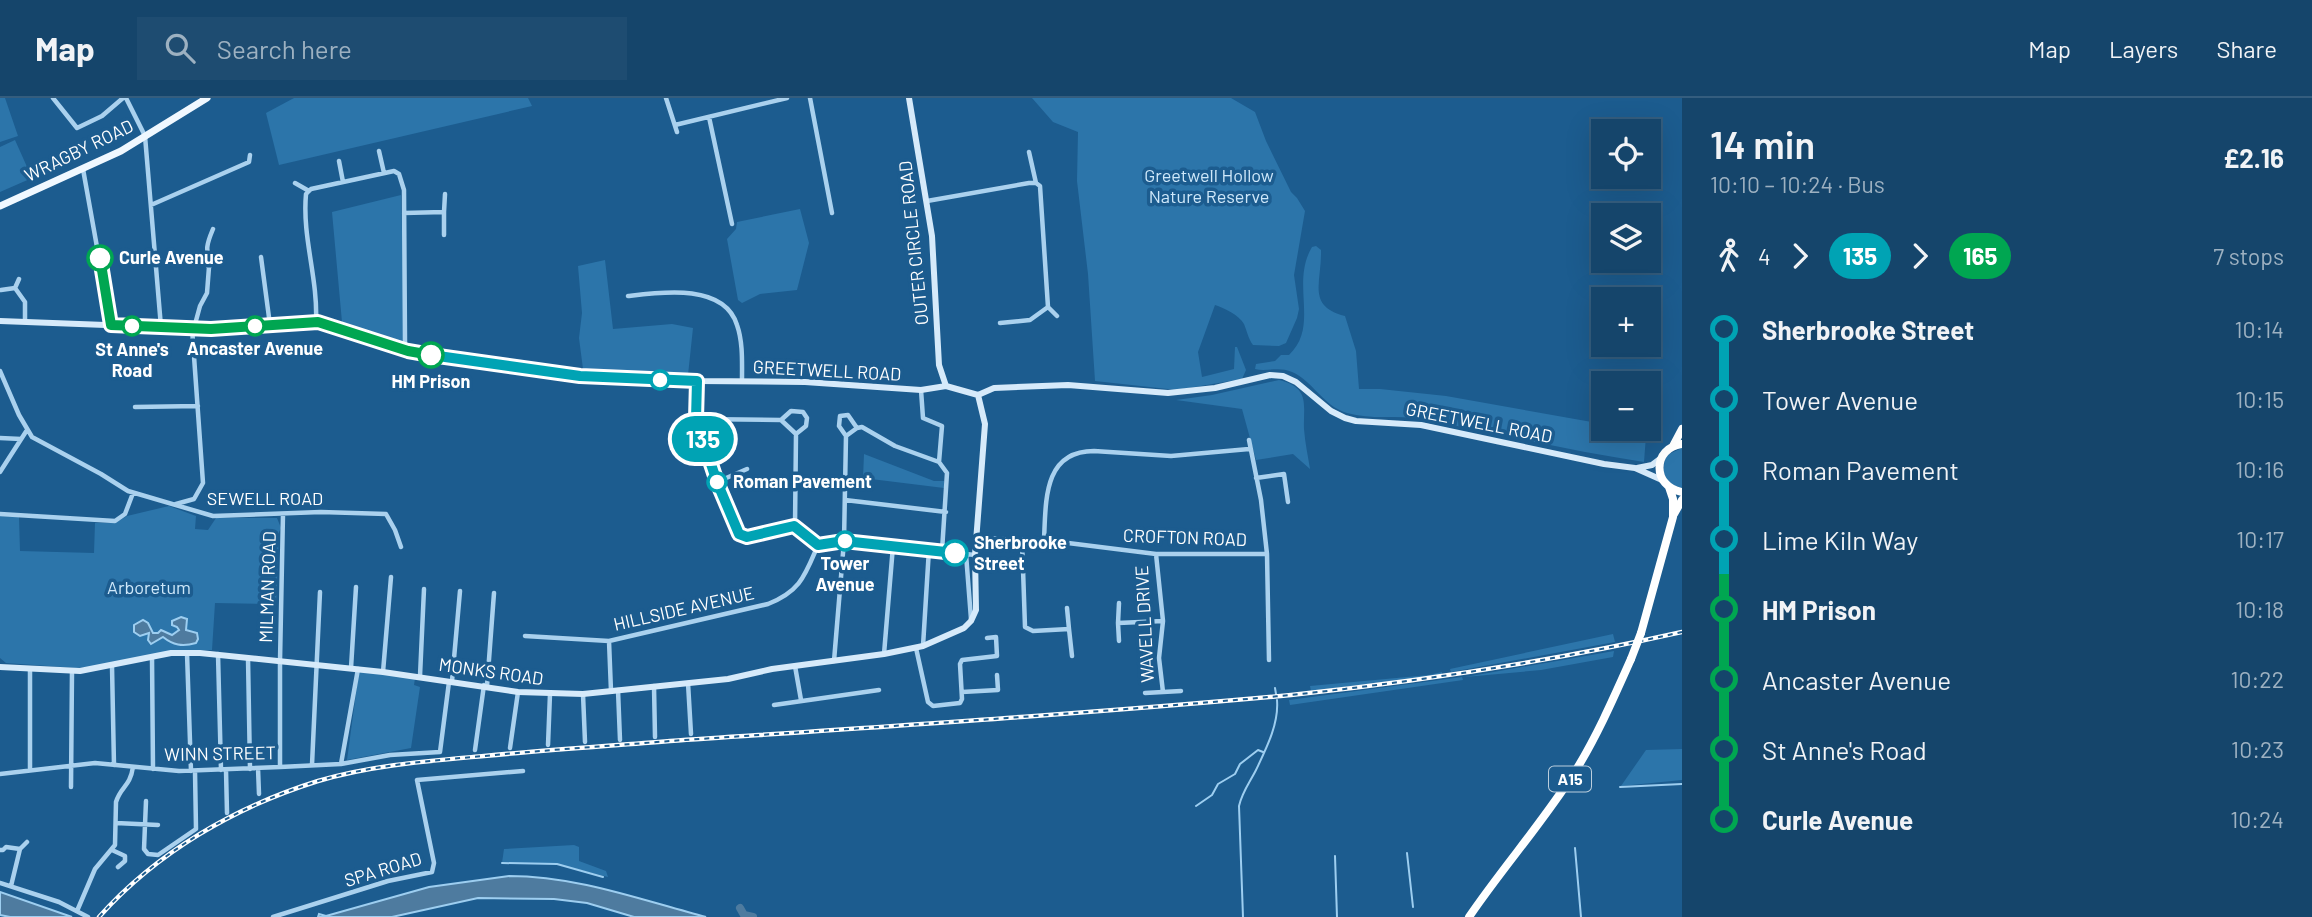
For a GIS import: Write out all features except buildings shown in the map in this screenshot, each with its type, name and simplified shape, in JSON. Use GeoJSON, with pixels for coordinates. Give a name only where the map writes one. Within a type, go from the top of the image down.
{"type":"FeatureCollection","features":[{"type":"Feature","properties":{"kind":"highway"},"geometry":{"type":"LineString","coordinates":[[1682,429],[1677,445],[1660,459],[1659,469],[1662,480],[1669,487],[1682,492]]}},
{"type":"Feature","properties":{"kind":"highway","name":"A15"},"geometry":{"type":"LineString","coordinates":[[1669,487],[1673,499],[1673,517]]}},
{"type":"Feature","properties":{"kind":"highway","name":"A15"},"geometry":{"type":"LineString","coordinates":[[1469,917],[1549,809],[1598,732],[1641,633],[1673,517],[1682,500]]}},
{"type":"Feature","properties":{"kind":"main road","name":"WRAGBY ROAD"},"geometry":{"type":"LineString","coordinates":[[0,206],[83,169],[145,136],[207,98]]}},
{"type":"Feature","properties":{"kind":"main road","name":"OUTER CIRCLE ROAD"},"geometry":{"type":"LineString","coordinates":[[909,98],[927,201],[933,250],[939,365],[946,386]]}},
{"type":"Feature","properties":{"kind":"main road","name":"GREETWELL ROAD"},"geometry":{"type":"LineString","coordinates":[[0,321],[193,328],[316,322],[418,354],[580,376],[844,384],[921,390],[946,386],[978,395],[994,388],[1068,385],[1168,393],[1215,388],[1263,376],[1283,376],[1296,382],[1331,411],[1356,421],[1421,425],[1604,464],[1635,468],[1662,480]]}},
{"type":"Feature","properties":{"kind":"main road"},"geometry":{"type":"LineString","coordinates":[[971,621],[976,610],[975,555],[985,425],[978,395]]}},
{"type":"Feature","properties":{"kind":"main road","name":"GREETWELL ROAD"},"geometry":{"type":"LineString","coordinates":[[1635,468],[1652,465],[1660,459]]}},
{"type":"Feature","properties":{"kind":"main road","name":"MONKS ROAD"},"geometry":{"type":"LineString","coordinates":[[0,667],[72,671],[187,652],[354,668],[518,692],[583,694],[728,679],[795,666],[884,654],[919,647],[956,632],[971,621]]}},
{"type":"Feature","properties":{"kind":"street"},"geometry":{"type":"LineString","coordinates":[[53,98],[77,128],[102,116],[124,98],[145,136],[161,327]]}},
{"type":"Feature","properties":{"kind":"street"},"geometry":{"type":"LineString","coordinates":[[666,98],[677,132]]}},
{"type":"Feature","properties":{"kind":"street"},"geometry":{"type":"LineString","coordinates":[[675,125],[787,98]]}},
{"type":"Feature","properties":{"kind":"street"},"geometry":{"type":"LineString","coordinates":[[810,98],[832,213]]}},
{"type":"Feature","properties":{"kind":"street"},"geometry":{"type":"LineString","coordinates":[[709,117],[732,224]]}},
{"type":"Feature","properties":{"kind":"street"},"geometry":{"type":"LineString","coordinates":[[379,151],[384,173]]}},
{"type":"Feature","properties":{"kind":"street"},"geometry":{"type":"LineString","coordinates":[[1029,152],[1036,183],[1041,190],[1048,307],[1057,316]]}},
{"type":"Feature","properties":{"kind":"street"},"geometry":{"type":"LineString","coordinates":[[151,205],[249,162],[250,155]]}},
{"type":"Feature","properties":{"kind":"street"},"geometry":{"type":"LineString","coordinates":[[339,162],[343,182]]}},
{"type":"Feature","properties":{"kind":"street"},"geometry":{"type":"LineString","coordinates":[[83,169],[111,325]]}},
{"type":"Feature","properties":{"kind":"street"},"geometry":{"type":"LineString","coordinates":[[307,192],[394,171],[399,174],[404,191],[405,342],[401,348]]}},
{"type":"Feature","properties":{"kind":"street"},"geometry":{"type":"LineString","coordinates":[[295,183],[307,192]]}},
{"type":"Feature","properties":{"kind":"street"},"geometry":{"type":"LineString","coordinates":[[927,201],[1036,183]]}},
{"type":"Feature","properties":{"kind":"street"},"geometry":{"type":"LineString","coordinates":[[307,192],[307,239],[316,284],[316,322]]}},
{"type":"Feature","properties":{"kind":"street"},"geometry":{"type":"LineString","coordinates":[[444,234],[445,194]]}},
{"type":"Feature","properties":{"kind":"street"},"geometry":{"type":"LineString","coordinates":[[404,213],[444,212]]}},
{"type":"Feature","properties":{"kind":"street"},"geometry":{"type":"LineString","coordinates":[[175,504],[194,499],[203,483],[193,328],[207,293],[209,267],[205,263],[213,229]]}},
{"type":"Feature","properties":{"kind":"street"},"geometry":{"type":"LineString","coordinates":[[261,257],[270,325]]}},
{"type":"Feature","properties":{"kind":"street"},"geometry":{"type":"LineString","coordinates":[[15,288],[19,279]]}},
{"type":"Feature","properties":{"kind":"street"},"geometry":{"type":"LineString","coordinates":[[1,290],[15,288]]}},
{"type":"Feature","properties":{"kind":"street"},"geometry":{"type":"LineString","coordinates":[[15,288],[25,302],[25,322]]}},
{"type":"Feature","properties":{"kind":"street"},"geometry":{"type":"LineString","coordinates":[[628,296],[691,294],[721,303],[732,313],[737,324],[743,380]]}},
{"type":"Feature","properties":{"kind":"street"},"geometry":{"type":"LineString","coordinates":[[1000,323],[1030,320],[1048,307]]}},
{"type":"Feature","properties":{"kind":"street"},"geometry":{"type":"LineString","coordinates":[[0,371],[27,430],[0,472]]}},
{"type":"Feature","properties":{"kind":"street"},"geometry":{"type":"LineString","coordinates":[[697,381],[696,419],[717,482],[737,531],[743,536],[794,526],[818,545],[844,541],[975,555]]}},
{"type":"Feature","properties":{"kind":"street"},"geometry":{"type":"LineString","coordinates":[[921,390],[923,418],[942,426],[939,462]]}},
{"type":"Feature","properties":{"kind":"street"},"geometry":{"type":"LineString","coordinates":[[135,407],[198,406]]}},
{"type":"Feature","properties":{"kind":"street"},"geometry":{"type":"LineString","coordinates":[[781,420],[791,411],[803,412],[807,418],[806,426],[796,434]]}},
{"type":"Feature","properties":{"kind":"street"},"geometry":{"type":"LineString","coordinates":[[835,661],[845,500],[846,436],[839,426],[840,416],[848,415],[857,428]]}},
{"type":"Feature","properties":{"kind":"street"},"geometry":{"type":"LineString","coordinates":[[696,419],[781,420],[796,434],[794,526]]}},
{"type":"Feature","properties":{"kind":"street"},"geometry":{"type":"LineString","coordinates":[[846,436],[857,428],[862,428],[915,454],[939,462],[947,473],[942,551]]}},
{"type":"Feature","properties":{"kind":"street","name":"SEWELL ROAD"},"geometry":{"type":"LineString","coordinates":[[27,430],[38,441],[133,493],[213,516],[321,512],[386,514],[401,547]]}},
{"type":"Feature","properties":{"kind":"street"},"geometry":{"type":"LineString","coordinates":[[0,438],[21,439]]}},
{"type":"Feature","properties":{"kind":"street"},"geometry":{"type":"LineString","coordinates":[[1249,440],[1261,500],[1267,554],[1269,660]]}},
{"type":"Feature","properties":{"kind":"street"},"geometry":{"type":"LineString","coordinates":[[1044,540],[1046,503],[1051,478],[1059,464],[1069,455],[1094,451],[1148,456],[1201,455],[1249,449]]}},
{"type":"Feature","properties":{"kind":"street"},"geometry":{"type":"LineString","coordinates":[[717,482],[747,469]]}},
{"type":"Feature","properties":{"kind":"street"},"geometry":{"type":"LineString","coordinates":[[1256,478],[1284,474],[1288,502]]}},
{"type":"Feature","properties":{"kind":"street"},"geometry":{"type":"LineString","coordinates":[[0,514],[115,521],[125,514],[133,493]]}},
{"type":"Feature","properties":{"kind":"street"},"geometry":{"type":"LineString","coordinates":[[845,500],[946,512]]}},
{"type":"Feature","properties":{"kind":"street","name":"MILMAN ROAD"},"geometry":{"type":"LineString","coordinates":[[280,767],[279,661],[283,514]]}},
{"type":"Feature","properties":{"kind":"street","name":"CROFTON ROAD"},"geometry":{"type":"LineString","coordinates":[[976,538],[1044,540],[1156,554],[1267,554]]}},
{"type":"Feature","properties":{"kind":"street"},"geometry":{"type":"LineString","coordinates":[[1022,540],[1025,627],[1032,631],[1069,629]]}},
{"type":"Feature","properties":{"kind":"street","name":"HILLSIDE AVENUE"},"geometry":{"type":"LineString","coordinates":[[525,636],[609,641],[768,604],[786,597],[798,586],[818,545]]}},
{"type":"Feature","properties":{"kind":"street"},"geometry":{"type":"LineString","coordinates":[[884,654],[893,546]]}},
{"type":"Feature","properties":{"kind":"street"},"geometry":{"type":"LineString","coordinates":[[929,550],[919,647],[928,702],[933,706],[960,703],[962,660],[997,656],[996,637],[987,638]]}},
{"type":"Feature","properties":{"kind":"street"},"geometry":{"type":"LineString","coordinates":[[966,554],[971,621]]}},
{"type":"Feature","properties":{"kind":"street","name":"WAVELL DRIVE"},"geometry":{"type":"LineString","coordinates":[[1156,554],[1163,621],[1159,658],[1163,692]]}},
{"type":"Feature","properties":{"kind":"street"},"geometry":{"type":"LineString","coordinates":[[383,672],[391,577]]}},
{"type":"Feature","properties":{"kind":"street"},"geometry":{"type":"LineString","coordinates":[[341,764],[354,668],[356,587]]}},
{"type":"Feature","properties":{"kind":"street"},"geometry":{"type":"LineString","coordinates":[[420,676],[424,589]]}},
{"type":"Feature","properties":{"kind":"street"},"geometry":{"type":"LineString","coordinates":[[451,681],[460,591]]}},
{"type":"Feature","properties":{"kind":"street"},"geometry":{"type":"LineString","coordinates":[[313,765],[320,592]]}},
{"type":"Feature","properties":{"kind":"street"},"geometry":{"type":"LineString","coordinates":[[475,750],[485,686],[494,593]]}},
{"type":"Feature","properties":{"kind":"street"},"geometry":{"type":"LineString","coordinates":[[1119,603],[1119,641]]}},
{"type":"Feature","properties":{"kind":"street"},"geometry":{"type":"LineString","coordinates":[[1067,608],[1072,656]]}},
{"type":"Feature","properties":{"kind":"street"},"geometry":{"type":"LineString","coordinates":[[1118,623],[1163,621]]}},
{"type":"Feature","properties":{"kind":"street"},"geometry":{"type":"LineString","coordinates":[[609,641],[620,740]]}},
{"type":"Feature","properties":{"kind":"street"},"geometry":{"type":"LineString","coordinates":[[146,801],[144,849],[148,854],[158,855],[196,829],[187,652]]}},
{"type":"Feature","properties":{"kind":"street"},"geometry":{"type":"LineString","coordinates":[[218,654],[227,813]]}},
{"type":"Feature","properties":{"kind":"street"},"geometry":{"type":"LineString","coordinates":[[152,657],[153,769]]}},
{"type":"Feature","properties":{"kind":"street"},"geometry":{"type":"LineString","coordinates":[[248,658],[250,769]]}},
{"type":"Feature","properties":{"kind":"street"},"geometry":{"type":"LineString","coordinates":[[112,666],[114,765]]}},
{"type":"Feature","properties":{"kind":"street"},"geometry":{"type":"LineString","coordinates":[[795,666],[802,700]]}},
{"type":"Feature","properties":{"kind":"street"},"geometry":{"type":"LineString","coordinates":[[30,669],[30,770]]}},
{"type":"Feature","properties":{"kind":"street"},"geometry":{"type":"LineString","coordinates":[[71,787],[72,671]]}},
{"type":"Feature","properties":{"kind":"street"},"geometry":{"type":"LineString","coordinates":[[962,692],[998,690],[998,675]]}},
{"type":"Feature","properties":{"kind":"street","name":"WINN STREET"},"geometry":{"type":"LineString","coordinates":[[0,774],[95,763],[193,771],[250,769],[341,764],[390,755],[440,752],[451,681]]}},
{"type":"Feature","properties":{"kind":"street"},"geometry":{"type":"LineString","coordinates":[[688,683],[691,734]]}},
{"type":"Feature","properties":{"kind":"street"},"geometry":{"type":"LineString","coordinates":[[654,686],[655,737]]}},
{"type":"Feature","properties":{"kind":"street"},"geometry":{"type":"LineString","coordinates":[[774,705],[879,690]]}},
{"type":"Feature","properties":{"kind":"street","name":"WAVELL DRIVE"},"geometry":{"type":"LineString","coordinates":[[1145,693],[1181,691]]}},
{"type":"Feature","properties":{"kind":"street"},"geometry":{"type":"LineString","coordinates":[[510,748],[518,692]]}},
{"type":"Feature","properties":{"kind":"street"},"geometry":{"type":"LineString","coordinates":[[548,745],[550,694]]}},
{"type":"Feature","properties":{"kind":"street"},"geometry":{"type":"LineString","coordinates":[[583,694],[585,742]]}},
{"type":"Feature","properties":{"kind":"street"},"geometry":{"type":"LineString","coordinates":[[77,911],[95,869],[112,850],[116,802],[118,795],[131,779],[133,767]]}},
{"type":"Feature","properties":{"kind":"street"},"geometry":{"type":"LineString","coordinates":[[258,768],[259,794]]}},
{"type":"Feature","properties":{"kind":"street","name":"SPA ROAD"},"geometry":{"type":"LineString","coordinates":[[273,917],[388,881],[432,872],[434,863],[417,780],[523,771]]}},
{"type":"Feature","properties":{"kind":"street"},"geometry":{"type":"LineString","coordinates":[[116,823],[158,825]]}},
{"type":"Feature","properties":{"kind":"street"},"geometry":{"type":"LineString","coordinates":[[10,886],[20,849],[27,842]]}},
{"type":"Feature","properties":{"kind":"street"},"geometry":{"type":"LineString","coordinates":[[0,850],[6,846],[20,849]]}},
{"type":"Feature","properties":{"kind":"street"},"geometry":{"type":"LineString","coordinates":[[112,850],[125,856],[125,861],[118,867]]}},
{"type":"Feature","properties":{"kind":"street"},"geometry":{"type":"LineString","coordinates":[[0,883],[59,902],[88,917]]}},
{"type":"Feature","properties":{"kind":"green space"},"geometry":{"type":"Polygon","coordinates":[[[0,98],[5,98],[18,136],[0,142],[0,98]]]}},
{"type":"Feature","properties":{"kind":"green space"},"geometry":{"type":"Polygon","coordinates":[[[294,98],[528,98],[532,106],[279,165],[266,113],[294,98]]]}},
{"type":"Feature","properties":{"kind":"green space","name":"Greetwell Hollow Nature Reserve"},"geometry":{"type":"Polygon","coordinates":[[[1032,98],[1231,98],[1255,112],[1291,192],[1305,211],[1294,275],[1299,309],[1286,343],[1279,346],[1253,345],[1242,321],[1231,312],[1215,305],[1198,352],[1202,377],[1234,369],[1237,347],[1246,370],[1242,379],[1177,390],[1095,381],[1088,274],[1077,181],[1078,132],[1053,122],[1032,98]]]}},
{"type":"Feature","properties":{"kind":"green space"},"geometry":{"type":"Polygon","coordinates":[[[15,140],[32,178],[0,192],[0,147],[15,140]]]}},
{"type":"Feature","properties":{"kind":"green space"},"geometry":{"type":"Polygon","coordinates":[[[401,195],[405,342],[398,343],[342,322],[332,212],[401,195]]]}},
{"type":"Feature","properties":{"kind":"green space"},"geometry":{"type":"Polygon","coordinates":[[[800,209],[809,243],[797,290],[760,294],[742,303],[738,300],[727,239],[736,229],[737,222],[800,209]]]}},
{"type":"Feature","properties":{"kind":"green space"},"geometry":{"type":"Polygon","coordinates":[[[1316,246],[1321,250],[1321,299],[1333,312],[1345,316],[1356,351],[1359,389],[1446,396],[1591,422],[1591,441],[1646,441],[1644,462],[1422,419],[1347,413],[1331,405],[1306,381],[1292,372],[1282,369],[1255,369],[1256,364],[1275,361],[1281,355],[1289,355],[1298,344],[1304,318],[1303,275],[1312,247],[1316,246]]]}},
{"type":"Feature","properties":{"kind":"green space"},"geometry":{"type":"Polygon","coordinates":[[[605,260],[613,329],[672,324],[693,328],[688,375],[614,374],[583,369],[579,338],[582,313],[578,266],[605,260]]]}},
{"type":"Feature","properties":{"kind":"green space"},"geometry":{"type":"Polygon","coordinates":[[[1279,380],[1296,388],[1303,398],[1304,434],[1310,469],[1293,454],[1256,460],[1242,409],[1176,400],[1212,395],[1279,380]]]}},
{"type":"Feature","properties":{"kind":"green space"},"geometry":{"type":"Polygon","coordinates":[[[1682,448],[1682,488],[1667,480],[1664,466],[1667,455],[1682,448]]]}},
{"type":"Feature","properties":{"kind":"green space"},"geometry":{"type":"Polygon","coordinates":[[[864,454],[934,481],[944,481],[944,488],[863,478],[864,454]]]}},
{"type":"Feature","properties":{"kind":"green space","name":"Arboretum"},"geometry":{"type":"Polygon","coordinates":[[[169,506],[196,516],[195,529],[208,530],[216,518],[277,518],[281,528],[276,605],[271,607],[270,604],[215,603],[212,650],[174,650],[100,666],[76,668],[6,663],[0,658],[0,516],[19,517],[20,551],[94,553],[95,523],[115,523],[127,516],[169,506]]]}},
{"type":"Feature","properties":{"kind":"green space"},"geometry":{"type":"Polygon","coordinates":[[[1613,634],[1615,642],[1451,672],[1450,669],[1613,634]]]}},
{"type":"Feature","properties":{"kind":"green space"},"geometry":{"type":"Polygon","coordinates":[[[1614,651],[1613,657],[1541,670],[1465,677],[1614,651]]]}},
{"type":"Feature","properties":{"kind":"green space"},"geometry":{"type":"Polygon","coordinates":[[[359,671],[415,678],[414,685],[420,687],[411,748],[347,760],[359,671]]]}},
{"type":"Feature","properties":{"kind":"green space"},"geometry":{"type":"Polygon","coordinates":[[[1442,672],[1442,675],[1311,691],[1310,686],[1429,675],[1442,672]]]}},
{"type":"Feature","properties":{"kind":"green space"},"geometry":{"type":"Polygon","coordinates":[[[1462,677],[1463,680],[1290,705],[1289,700],[1462,677]]]}},
{"type":"Feature","properties":{"kind":"green space"},"geometry":{"type":"Polygon","coordinates":[[[1682,749],[1682,780],[1621,786],[1646,750],[1682,749]]]}},
{"type":"Feature","properties":{"kind":"green space"},"geometry":{"type":"Polygon","coordinates":[[[574,845],[579,847],[579,861],[606,871],[608,877],[557,864],[502,863],[504,849],[574,845]]]}},
{"type":"Feature","properties":{"kind":"shaded area"},"geometry":{"type":"Polygon","coordinates":[[[181,617],[187,619],[186,630],[197,633],[196,643],[178,644],[163,637],[151,644],[148,640],[149,633],[140,636],[134,632],[134,625],[143,620],[148,623],[153,633],[161,630],[172,635],[179,630],[172,625],[172,621],[181,617]]]}},
{"type":"Feature","properties":{"kind":"shaded area"},"geometry":{"type":"Polygon","coordinates":[[[509,876],[584,884],[706,917],[634,917],[587,903],[554,899],[478,898],[392,917],[318,917],[319,914],[326,916],[429,887],[509,876]]]}},
{"type":"Feature","properties":{"kind":"shaded area"},"geometry":{"type":"Polygon","coordinates":[[[0,892],[72,917],[0,915],[0,892]]]}},
{"type":"Feature","properties":{"kind":"waterway"},"geometry":{"type":"LineString","coordinates":[[1275,688],[1276,694]]}},
{"type":"Feature","properties":{"kind":"waterway"},"geometry":{"type":"LineString","coordinates":[[1243,917],[1239,806],[1271,736],[1277,700]]}},
{"type":"Feature","properties":{"kind":"waterway"},"geometry":{"type":"LineString","coordinates":[[1196,806],[1212,795],[1218,784],[1235,774],[1240,764],[1258,750],[1263,752]]}},
{"type":"Feature","properties":{"kind":"waterway"},"geometry":{"type":"LineString","coordinates":[[1620,787],[1682,784]]}},
{"type":"Feature","properties":{"kind":"waterway"},"geometry":{"type":"LineString","coordinates":[[1575,848],[1581,917]]}},
{"type":"Feature","properties":{"kind":"waterway"},"geometry":{"type":"LineString","coordinates":[[1407,853],[1413,907]]}},
{"type":"Feature","properties":{"kind":"waterway"},"geometry":{"type":"LineString","coordinates":[[1335,856],[1337,917]]}},
{"type":"Feature","properties":{"kind":"waterway"},"geometry":{"type":"LineString","coordinates":[[502,863],[557,864],[603,877]]}},
{"type":"Feature","properties":{"kind":"waterway"},"geometry":{"type":"LineString","coordinates":[[740,908],[744,915],[753,917]]}},
{"type":"Feature","properties":{"kind":"railway"},"geometry":{"type":"LineString","coordinates":[[99,917],[146,872],[172,852],[228,818],[318,781],[379,767],[530,752],[1291,695],[1487,669],[1682,632]]}},
{"type":"Feature","properties":{"kind":"bus line","name":"165"},"geometry":{"type":"LineString","coordinates":[[100,258],[111,325],[211,329],[299,321],[318,322],[418,354],[431,355]]}},
{"type":"Feature","properties":{"kind":"bus line","name":"135"},"geometry":{"type":"LineString","coordinates":[[431,355],[580,376],[697,381],[696,419],[717,482],[739,534],[747,537],[794,526],[818,545],[844,541],[955,553]]}},
{"type":"Feature","properties":{"kind":"place","name":"Curle Avenue"},"geometry":{"type":"Point","coordinates":[100,258]}},
{"type":"Feature","properties":{"kind":"place","name":"St Anne's Road"},"geometry":{"type":"Point","coordinates":[132,326]}},
{"type":"Feature","properties":{"kind":"place","name":"Ancaster Avenue"},"geometry":{"type":"Point","coordinates":[255,326]}},
{"type":"Feature","properties":{"kind":"place","name":"HM Prison"},"geometry":{"type":"Point","coordinates":[431,355]}},
{"type":"Feature","properties":{"kind":"place","name":"Roman Pavement"},"geometry":{"type":"Point","coordinates":[717,482]}},
{"type":"Feature","properties":{"kind":"place","name":"Tower Avenue"},"geometry":{"type":"Point","coordinates":[845,541]}},
{"type":"Feature","properties":{"kind":"place","name":"Sherbrooke Street"},"geometry":{"type":"Point","coordinates":[955,553]}}]}
